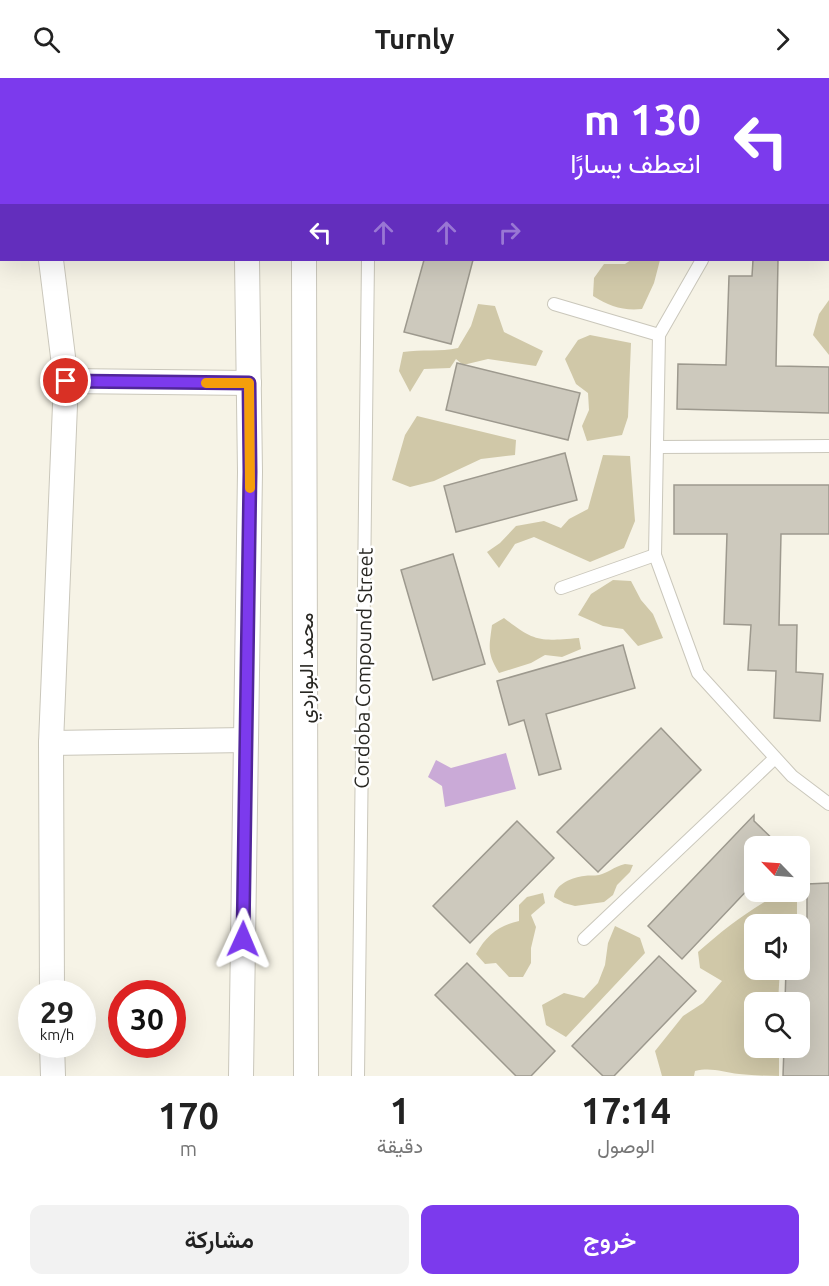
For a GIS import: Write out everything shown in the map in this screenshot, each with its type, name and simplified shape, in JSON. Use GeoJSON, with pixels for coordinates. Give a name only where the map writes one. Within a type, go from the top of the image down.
{"type":"FeatureCollection","features":[{"type":"Feature","properties":{"kind":"street"},"geometry":{"type":"LineString","coordinates":[[51,261],[66,381],[51,742],[52,980]]}},
{"type":"Feature","properties":{"kind":"street"},"geometry":{"type":"LineString","coordinates":[[241,1076],[250,472],[247,261]]}},
{"type":"Feature","properties":{"kind":"street","name":"محمد البواردي"},"geometry":{"type":"LineString","coordinates":[[304,261],[306,1076]]}},
{"type":"Feature","properties":{"kind":"street"},"geometry":{"type":"LineString","coordinates":[[66,381],[249,383]]}},
{"type":"Feature","properties":{"kind":"street"},"geometry":{"type":"LineString","coordinates":[[51,742],[246,740]]}},
{"type":"Feature","properties":{"kind":"street"},"geometry":{"type":"LineString","coordinates":[[52,1058],[52,1076]]}},
{"type":"Feature","properties":{"kind":"lane","name":"Cordoba Compound Street"},"geometry":{"type":"LineString","coordinates":[[358,1076],[368,261]]}},
{"type":"Feature","properties":{"kind":"lane"},"geometry":{"type":"LineString","coordinates":[[701,261],[659,335],[655,555],[698,673],[792,776],[829,804]]}},
{"type":"Feature","properties":{"kind":"lane"},"geometry":{"type":"LineString","coordinates":[[554,304],[659,335]]}},
{"type":"Feature","properties":{"kind":"lane"},"geometry":{"type":"LineString","coordinates":[[657,447],[829,446]]}},
{"type":"Feature","properties":{"kind":"lane"},"geometry":{"type":"LineString","coordinates":[[561,588],[655,555]]}},
{"type":"Feature","properties":{"kind":"lane"},"geometry":{"type":"LineString","coordinates":[[584,939],[775,758]]}},
{"type":"Feature","properties":{"kind":"shaded area"},"geometry":{"type":"Polygon","coordinates":[[[630,261],[660,261],[654,283],[642,309],[616,307],[593,296],[594,278],[604,264],[625,264],[630,261]]]}},
{"type":"Feature","properties":{"kind":"shaded area"},"geometry":{"type":"Polygon","coordinates":[[[829,300],[829,355],[813,335],[819,314],[829,300]]]}},
{"type":"Feature","properties":{"kind":"shaded area"},"geometry":{"type":"Polygon","coordinates":[[[478,304],[495,306],[504,332],[543,351],[536,366],[488,359],[463,365],[456,359],[450,368],[424,369],[410,392],[399,371],[403,352],[458,348],[471,326],[478,304]]]}},
{"type":"Feature","properties":{"kind":"shaded area"},"geometry":{"type":"Polygon","coordinates":[[[590,335],[631,343],[628,417],[622,435],[587,441],[582,426],[589,410],[588,393],[576,384],[565,359],[578,340],[590,335]]]}},
{"type":"Feature","properties":{"kind":"shaded area"},"geometry":{"type":"Polygon","coordinates":[[[417,416],[516,440],[515,455],[481,459],[434,481],[410,487],[392,480],[405,435],[417,416]]]}},
{"type":"Feature","properties":{"kind":"shaded area"},"geometry":{"type":"Polygon","coordinates":[[[603,455],[630,456],[635,521],[624,548],[590,562],[534,537],[515,544],[499,568],[487,552],[500,543],[516,526],[544,521],[561,528],[569,519],[588,509],[603,455]]]}},
{"type":"Feature","properties":{"kind":"shaded area"},"geometry":{"type":"Polygon","coordinates":[[[613,580],[631,581],[641,600],[653,614],[663,638],[638,646],[623,629],[603,626],[578,615],[591,594],[613,580]]]}},
{"type":"Feature","properties":{"kind":"shaded area"},"geometry":{"type":"Polygon","coordinates":[[[504,618],[524,632],[539,638],[555,640],[579,638],[581,649],[562,657],[545,655],[531,663],[499,673],[492,660],[490,639],[492,625],[504,618]]]}},
{"type":"Feature","properties":{"kind":"shaded area"},"geometry":{"type":"Polygon","coordinates":[[[506,753],[516,789],[445,807],[442,786],[428,777],[436,760],[451,768],[506,753]]]}},
{"type":"Feature","properties":{"kind":"shaded area"},"geometry":{"type":"Polygon","coordinates":[[[625,864],[633,865],[630,872],[617,885],[613,895],[604,902],[575,906],[554,897],[558,888],[570,880],[599,875],[625,864]]]}},
{"type":"Feature","properties":{"kind":"shaded area"},"geometry":{"type":"Polygon","coordinates":[[[543,893],[545,903],[531,915],[536,927],[531,948],[531,963],[523,977],[509,977],[496,963],[485,964],[476,954],[484,942],[499,929],[519,921],[519,905],[527,897],[543,893]]]}},
{"type":"Feature","properties":{"kind":"shaded area"},"geometry":{"type":"Polygon","coordinates":[[[764,902],[797,902],[797,914],[746,914],[764,902]]]}},
{"type":"Feature","properties":{"kind":"shaded area"},"geometry":{"type":"Polygon","coordinates":[[[744,915],[744,980],[779,980],[779,992],[744,992],[744,1058],[779,1058],[779,1076],[706,1070],[695,1071],[694,1076],[662,1076],[655,1051],[683,1016],[703,1003],[722,981],[700,968],[698,952],[744,915]]]}},
{"type":"Feature","properties":{"kind":"shaded area"},"geometry":{"type":"Polygon","coordinates":[[[615,926],[640,938],[645,953],[566,1037],[546,1025],[542,1005],[564,993],[584,998],[598,983],[605,965],[608,943],[615,926]]]}},
{"type":"Feature","properties":{"kind":"building"},"geometry":{"type":"Polygon","coordinates":[[[424,261],[473,261],[451,344],[404,332],[424,261]]]}},
{"type":"Feature","properties":{"kind":"building"},"geometry":{"type":"Polygon","coordinates":[[[753,261],[778,261],[776,366],[829,367],[829,413],[677,409],[678,364],[726,365],[729,276],[752,276],[753,261]]]}},
{"type":"Feature","properties":{"kind":"building"},"geometry":{"type":"Polygon","coordinates":[[[457,363],[580,393],[568,440],[446,410],[457,363]]]}},
{"type":"Feature","properties":{"kind":"building"},"geometry":{"type":"Polygon","coordinates":[[[565,453],[577,500],[456,532],[444,486],[565,453]]]}},
{"type":"Feature","properties":{"kind":"building"},"geometry":{"type":"Polygon","coordinates":[[[674,485],[829,485],[829,534],[781,534],[779,625],[797,625],[796,672],[823,674],[820,721],[774,718],[776,671],[748,670],[751,625],[724,624],[727,534],[674,534],[674,485]]]}},
{"type":"Feature","properties":{"kind":"building"},"geometry":{"type":"Polygon","coordinates":[[[453,554],[485,664],[433,680],[401,570],[453,554]]]}},
{"type":"Feature","properties":{"kind":"building"},"geometry":{"type":"Polygon","coordinates":[[[623,645],[635,688],[546,714],[561,769],[539,775],[524,720],[509,725],[497,681],[623,645]]]}},
{"type":"Feature","properties":{"kind":"building"},"geometry":{"type":"Polygon","coordinates":[[[661,728],[701,770],[598,872],[557,832],[661,728]]]}},
{"type":"Feature","properties":{"kind":"building"},"geometry":{"type":"Polygon","coordinates":[[[754,815],[754,821],[770,836],[744,836],[744,894],[682,959],[648,926],[754,815]]]}},
{"type":"Feature","properties":{"kind":"building"},"geometry":{"type":"Polygon","coordinates":[[[517,821],[554,858],[470,943],[433,906],[517,821]]]}},
{"type":"Feature","properties":{"kind":"building"},"geometry":{"type":"Polygon","coordinates":[[[829,883],[829,1076],[783,1076],[784,1058],[810,1058],[810,992],[785,992],[786,980],[810,980],[810,914],[807,914],[807,902],[810,902],[810,884],[829,883]]]}},
{"type":"Feature","properties":{"kind":"building"},"geometry":{"type":"Polygon","coordinates":[[[659,956],[696,991],[614,1076],[603,1076],[572,1046],[659,956]]]}},
{"type":"Feature","properties":{"kind":"building"},"geometry":{"type":"Polygon","coordinates":[[[467,963],[555,1051],[531,1076],[516,1076],[435,995],[467,963]]]}},
{"type":"Feature","properties":{"kind":"slow traffic"},"geometry":{"type":"LineString","coordinates":[[206,383],[249,383],[250,488]]}},
{"type":"Feature","properties":{"kind":"route"},"geometry":{"type":"LineString","coordinates":[[66,381],[249,383],[250,472],[243,939]]}}]}
